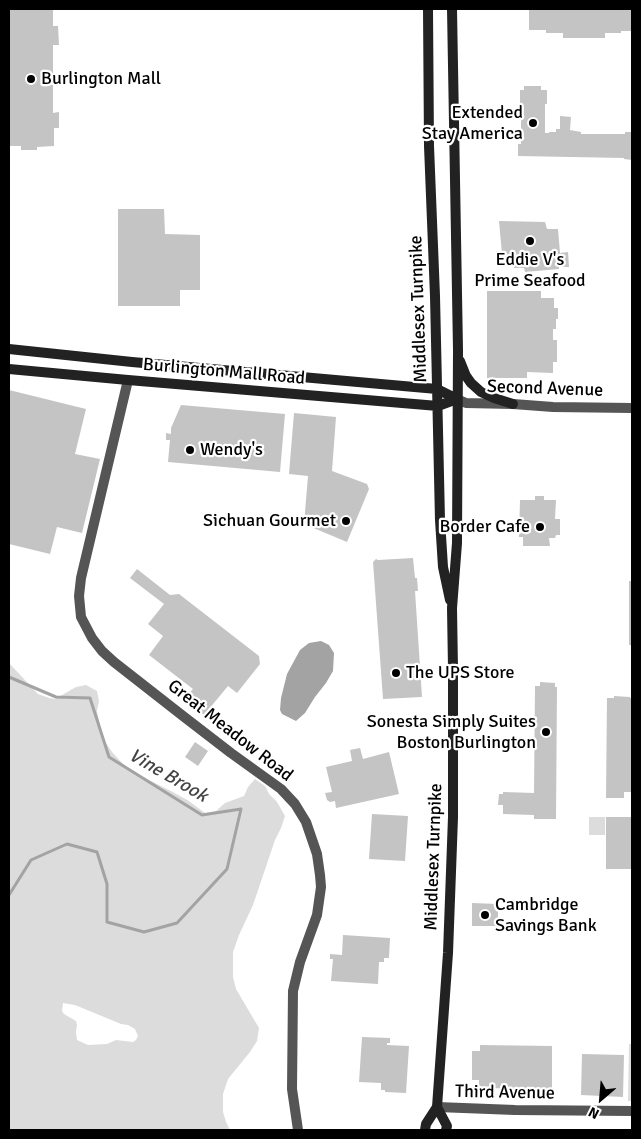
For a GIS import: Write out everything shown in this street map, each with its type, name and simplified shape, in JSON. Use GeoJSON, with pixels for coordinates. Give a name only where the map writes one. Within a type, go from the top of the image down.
{"type":"FeatureCollection","features":[{"type":"Feature","properties":{"kind":"main road","name":"Middlesex Turnpike"},"geometry":{"type":"LineString","coordinates":[[428,9],[429,146],[441,548],[446,584],[452,608]]}},
{"type":"Feature","properties":{"kind":"main road","name":"Middlesex Turnpike"},"geometry":{"type":"LineString","coordinates":[[425,1130],[426,1124],[437,1107],[448,953],[453,808],[452,608],[457,543],[458,350],[452,9]]}},
{"type":"Feature","properties":{"kind":"main road","name":"Burlington Mall Road"},"geometry":{"type":"LineString","coordinates":[[9,349],[437,389]]}},
{"type":"Feature","properties":{"kind":"main road"},"geometry":{"type":"LineString","coordinates":[[458,350],[461,364],[472,384],[481,392],[513,404]]}},
{"type":"Feature","properties":{"kind":"main road"},"geometry":{"type":"LineString","coordinates":[[128,380],[132,362]]}},
{"type":"Feature","properties":{"kind":"main road","name":"Burlington Mall Road"},"geometry":{"type":"LineString","coordinates":[[9,369],[438,406]]}},
{"type":"Feature","properties":{"kind":"main road"},"geometry":{"type":"LineString","coordinates":[[437,389],[457,399]]}},
{"type":"Feature","properties":{"kind":"main road"},"geometry":{"type":"LineString","coordinates":[[438,406],[457,399]]}},
{"type":"Feature","properties":{"kind":"main road","name":"Middlesex Turnpike"},"geometry":{"type":"LineString","coordinates":[[437,1107],[447,1126],[446,1130]]}},
{"type":"Feature","properties":{"kind":"street","name":"Great Meadow Road"},"geometry":{"type":"LineString","coordinates":[[128,380],[81,578],[79,596],[81,617],[96,645],[108,656],[231,753],[281,789],[295,804],[306,822],[316,854],[321,887],[317,916],[300,962],[293,990],[292,1089],[298,1130]]}},
{"type":"Feature","properties":{"kind":"street","name":"Second Avenue"},"geometry":{"type":"LineString","coordinates":[[457,399],[466,403],[632,408]]}},
{"type":"Feature","properties":{"kind":"street","name":"Third Avenue"},"geometry":{"type":"LineString","coordinates":[[437,1107],[632,1111]]}},
{"type":"Feature","properties":{"kind":"shaded area"},"geometry":{"type":"Polygon","coordinates":[[[321,641],[329,645],[334,653],[333,671],[305,713],[296,721],[282,714],[280,710],[287,674],[300,650],[309,643],[321,641]]]}},
{"type":"Feature","properties":{"kind":"shaded area"},"geometry":{"type":"Polygon","coordinates":[[[9,663],[38,694],[49,698],[55,699],[76,687],[86,685],[97,691],[99,701],[97,711],[100,726],[104,740],[112,752],[126,767],[189,801],[205,813],[216,811],[225,803],[244,796],[248,787],[255,779],[265,786],[285,816],[253,905],[233,952],[233,977],[236,989],[259,1028],[257,1041],[228,1079],[223,1094],[223,1112],[230,1130],[9,1130],[9,663]],[[63,1003],[62,1011],[76,1021],[77,1040],[88,1045],[107,1044],[116,1040],[133,1042],[136,1040],[138,1036],[135,1029],[75,1005],[63,1003]]]}},
{"type":"Feature","properties":{"kind":"shaded area"},"geometry":{"type":"Polygon","coordinates":[[[589,817],[605,817],[605,835],[589,835],[589,817]]]}},
{"type":"Feature","properties":{"kind":"shaded area"},"geometry":{"type":"Polygon","coordinates":[[[629,1044],[632,1044],[632,1101],[628,1101],[629,1044]]]}},
{"type":"Feature","properties":{"kind":"building","name":"Burlington Mall"},"geometry":{"type":"Polygon","coordinates":[[[9,9],[53,9],[53,26],[58,26],[59,45],[53,45],[53,113],[59,112],[59,128],[54,128],[54,146],[37,147],[37,150],[21,150],[21,146],[9,146],[9,9]]]}},
{"type":"Feature","properties":{"kind":"building"},"geometry":{"type":"Polygon","coordinates":[[[529,9],[632,9],[632,31],[605,33],[605,38],[563,38],[563,33],[529,30],[529,9]]]}},
{"type":"Feature","properties":{"kind":"building","name":"Extended Stay America"},"geometry":{"type":"Polygon","coordinates":[[[524,86],[541,86],[541,90],[547,90],[545,133],[556,132],[556,129],[560,129],[560,116],[571,117],[570,130],[581,132],[581,134],[625,134],[625,132],[632,132],[632,160],[624,158],[518,156],[518,144],[521,144],[520,90],[524,90],[524,86]]]}},
{"type":"Feature","properties":{"kind":"building"},"geometry":{"type":"Polygon","coordinates":[[[118,209],[164,209],[165,234],[200,235],[200,290],[180,290],[180,306],[118,306],[118,209]]]}},
{"type":"Feature","properties":{"kind":"building","name":"Eddie V's Prime Seafood"},"geometry":{"type":"Polygon","coordinates":[[[499,221],[545,222],[547,229],[558,229],[560,253],[568,252],[569,267],[525,272],[524,268],[514,268],[513,262],[503,265],[499,221]]]}},
{"type":"Feature","properties":{"kind":"building"},"geometry":{"type":"Polygon","coordinates":[[[487,291],[541,291],[541,298],[554,298],[554,308],[558,308],[558,319],[556,319],[556,329],[553,329],[553,340],[557,340],[557,362],[553,362],[553,373],[527,372],[527,378],[487,378],[487,291]]]}},
{"type":"Feature","properties":{"kind":"building"},"geometry":{"type":"Polygon","coordinates":[[[9,390],[86,409],[75,454],[100,459],[82,533],[57,527],[50,554],[9,544],[9,390]]]}},
{"type":"Feature","properties":{"kind":"building"},"geometry":{"type":"Polygon","coordinates":[[[181,405],[285,414],[280,472],[168,462],[170,440],[166,440],[166,433],[171,434],[171,428],[181,405]]]}},
{"type":"Feature","properties":{"kind":"building"},"geometry":{"type":"Polygon","coordinates":[[[294,413],[336,417],[332,471],[367,484],[369,489],[347,542],[304,524],[308,476],[289,474],[294,413]]]}},
{"type":"Feature","properties":{"kind":"building","name":"Border Cafe"},"geometry":{"type":"Polygon","coordinates":[[[535,496],[544,496],[544,500],[556,500],[555,519],[560,519],[560,535],[556,535],[555,538],[549,538],[550,546],[523,546],[523,537],[519,537],[520,500],[535,500],[535,496]]]}},
{"type":"Feature","properties":{"kind":"building"},"geometry":{"type":"Polygon","coordinates":[[[413,558],[418,591],[415,591],[422,697],[383,699],[373,562],[376,559],[413,558]]]}},
{"type":"Feature","properties":{"kind":"building"},"geometry":{"type":"Polygon","coordinates":[[[137,569],[170,595],[179,594],[259,656],[260,664],[237,693],[228,686],[204,715],[184,699],[193,689],[149,655],[163,636],[148,624],[164,604],[130,578],[137,569]]]}},
{"type":"Feature","properties":{"kind":"building"},"geometry":{"type":"Polygon","coordinates":[[[629,581],[632,581],[632,645],[629,645],[629,581]]]}},
{"type":"Feature","properties":{"kind":"building","name":"Sonesta Simply Suites Boston Burlington"},"geometry":{"type":"Polygon","coordinates":[[[540,682],[555,683],[555,687],[557,687],[556,819],[534,819],[534,815],[503,814],[503,805],[498,805],[499,794],[503,794],[503,792],[534,793],[535,686],[540,686],[540,682]]]}},
{"type":"Feature","properties":{"kind":"building"},"geometry":{"type":"Polygon","coordinates":[[[614,696],[632,698],[632,792],[624,792],[624,798],[606,798],[607,698],[614,698],[614,696]]]}},
{"type":"Feature","properties":{"kind":"building"},"geometry":{"type":"Polygon","coordinates":[[[195,742],[208,751],[198,766],[185,757],[195,742]]]}},
{"type":"Feature","properties":{"kind":"building"},"geometry":{"type":"Polygon","coordinates":[[[360,748],[363,759],[389,752],[399,794],[336,808],[335,801],[330,802],[327,800],[325,793],[332,792],[326,767],[352,761],[350,750],[360,748]]]}},
{"type":"Feature","properties":{"kind":"building"},"geometry":{"type":"Polygon","coordinates":[[[372,814],[408,816],[405,861],[369,859],[372,814]]]}},
{"type":"Feature","properties":{"kind":"building"},"geometry":{"type":"Polygon","coordinates":[[[606,817],[632,817],[632,869],[606,869],[606,817]]]}},
{"type":"Feature","properties":{"kind":"building","name":"Cambridge Savings Bank"},"geometry":{"type":"Polygon","coordinates":[[[472,903],[498,904],[498,926],[472,926],[472,903]]]}},
{"type":"Feature","properties":{"kind":"building"},"geometry":{"type":"Polygon","coordinates":[[[343,935],[390,938],[389,958],[384,958],[384,962],[379,962],[378,984],[331,981],[333,959],[330,959],[330,954],[342,955],[343,935]]]}},
{"type":"Feature","properties":{"kind":"building"},"geometry":{"type":"Polygon","coordinates":[[[362,1037],[390,1038],[390,1043],[387,1043],[387,1045],[409,1046],[406,1093],[385,1092],[385,1090],[381,1090],[381,1083],[359,1082],[362,1037]]]}},
{"type":"Feature","properties":{"kind":"building"},"geometry":{"type":"Polygon","coordinates":[[[480,1045],[552,1046],[552,1089],[479,1088],[479,1080],[472,1080],[472,1051],[480,1051],[480,1045]]]}},
{"type":"Feature","properties":{"kind":"building"},"geometry":{"type":"Polygon","coordinates":[[[582,1054],[624,1055],[623,1097],[581,1095],[582,1054]]]}},
{"type":"Feature","properties":{"kind":"waterway","name":"Vine Brook"},"geometry":{"type":"LineString","coordinates":[[9,677],[56,697],[90,698],[109,757],[202,815],[241,809],[227,869],[177,923],[144,932],[107,922],[107,884],[97,852],[67,844],[31,860],[9,895]]}},
{"type":"Feature","properties":{"kind":"place","name":"Burlington Mall"},"geometry":{"type":"Point","coordinates":[31,79]}},
{"type":"Feature","properties":{"kind":"place","name":"Extended Stay America"},"geometry":{"type":"Point","coordinates":[533,123]}},
{"type":"Feature","properties":{"kind":"place","name":"Eddie V's Prime Seafood"},"geometry":{"type":"Point","coordinates":[530,241]}},
{"type":"Feature","properties":{"kind":"place","name":"Wendy's"},"geometry":{"type":"Point","coordinates":[190,450]}},
{"type":"Feature","properties":{"kind":"place","name":"Sichuan Gourmet"},"geometry":{"type":"Point","coordinates":[346,521]}},
{"type":"Feature","properties":{"kind":"place","name":"Border Cafe"},"geometry":{"type":"Point","coordinates":[540,527]}},
{"type":"Feature","properties":{"kind":"place","name":"The UPS Store"},"geometry":{"type":"Point","coordinates":[396,673]}},
{"type":"Feature","properties":{"kind":"place","name":"Sonesta Simply Suites Boston Burlington"},"geometry":{"type":"Point","coordinates":[546,732]}},
{"type":"Feature","properties":{"kind":"place","name":"Cambridge Savings Bank"},"geometry":{"type":"Point","coordinates":[485,915]}}]}
